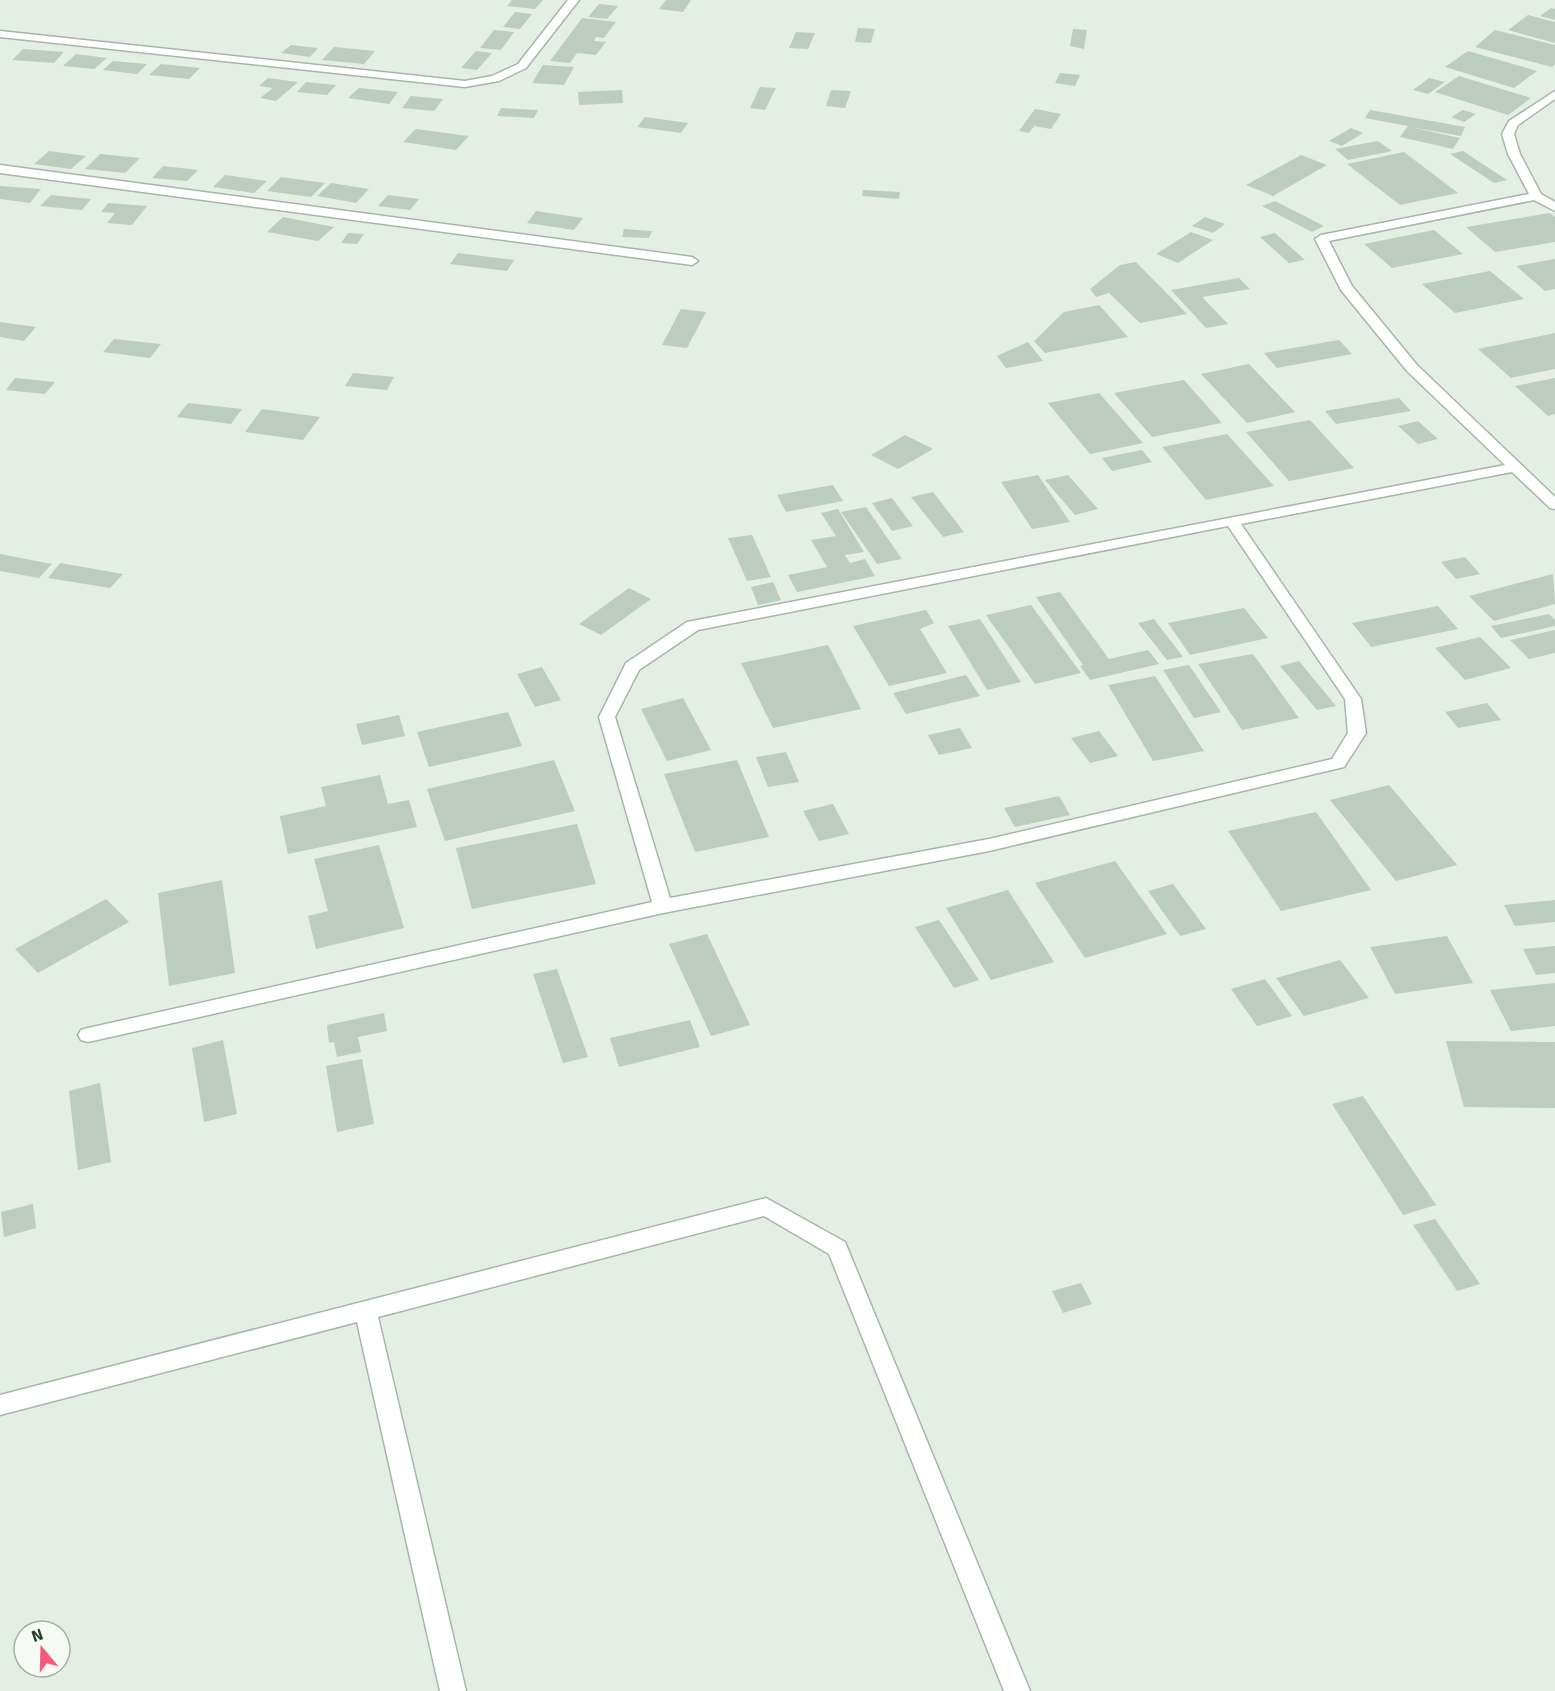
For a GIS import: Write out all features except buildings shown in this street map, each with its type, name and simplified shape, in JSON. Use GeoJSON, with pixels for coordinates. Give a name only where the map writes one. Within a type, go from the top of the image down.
{"type":"FeatureCollection","features":[{"type":"Feature","properties":{"kind":"street"},"geometry":{"type":"LineString","coordinates":[[0,33],[465,84],[495,79],[522,66],[574,0]]}},
{"type":"Feature","properties":{"kind":"street"},"geometry":{"type":"LineString","coordinates":[[1555,94],[1513,123],[1508,134],[1514,154],[1536,196],[1555,207]]}},
{"type":"Feature","properties":{"kind":"street"},"geometry":{"type":"LineString","coordinates":[[0,168],[692,261]]}},
{"type":"Feature","properties":{"kind":"street"},"geometry":{"type":"LineString","coordinates":[[1536,196],[1321,239],[1346,287],[1412,368],[1555,505]]}},
{"type":"Feature","properties":{"kind":"street"},"geometry":{"type":"LineString","coordinates":[[663,906],[607,717],[632,667],[693,626],[1516,467]]}},
{"type":"Feature","properties":{"kind":"street"},"geometry":{"type":"LineString","coordinates":[[88,1035],[663,906],[989,845],[1338,763],[1357,732],[1353,699],[1232,521]]}},
{"type":"Feature","properties":{"kind":"street"},"geometry":{"type":"LineString","coordinates":[[0,1405],[765,1207],[837,1248],[1017,1691]]}},
{"type":"Feature","properties":{"kind":"street"},"geometry":{"type":"LineString","coordinates":[[365,1310],[453,1691]]}}]}
